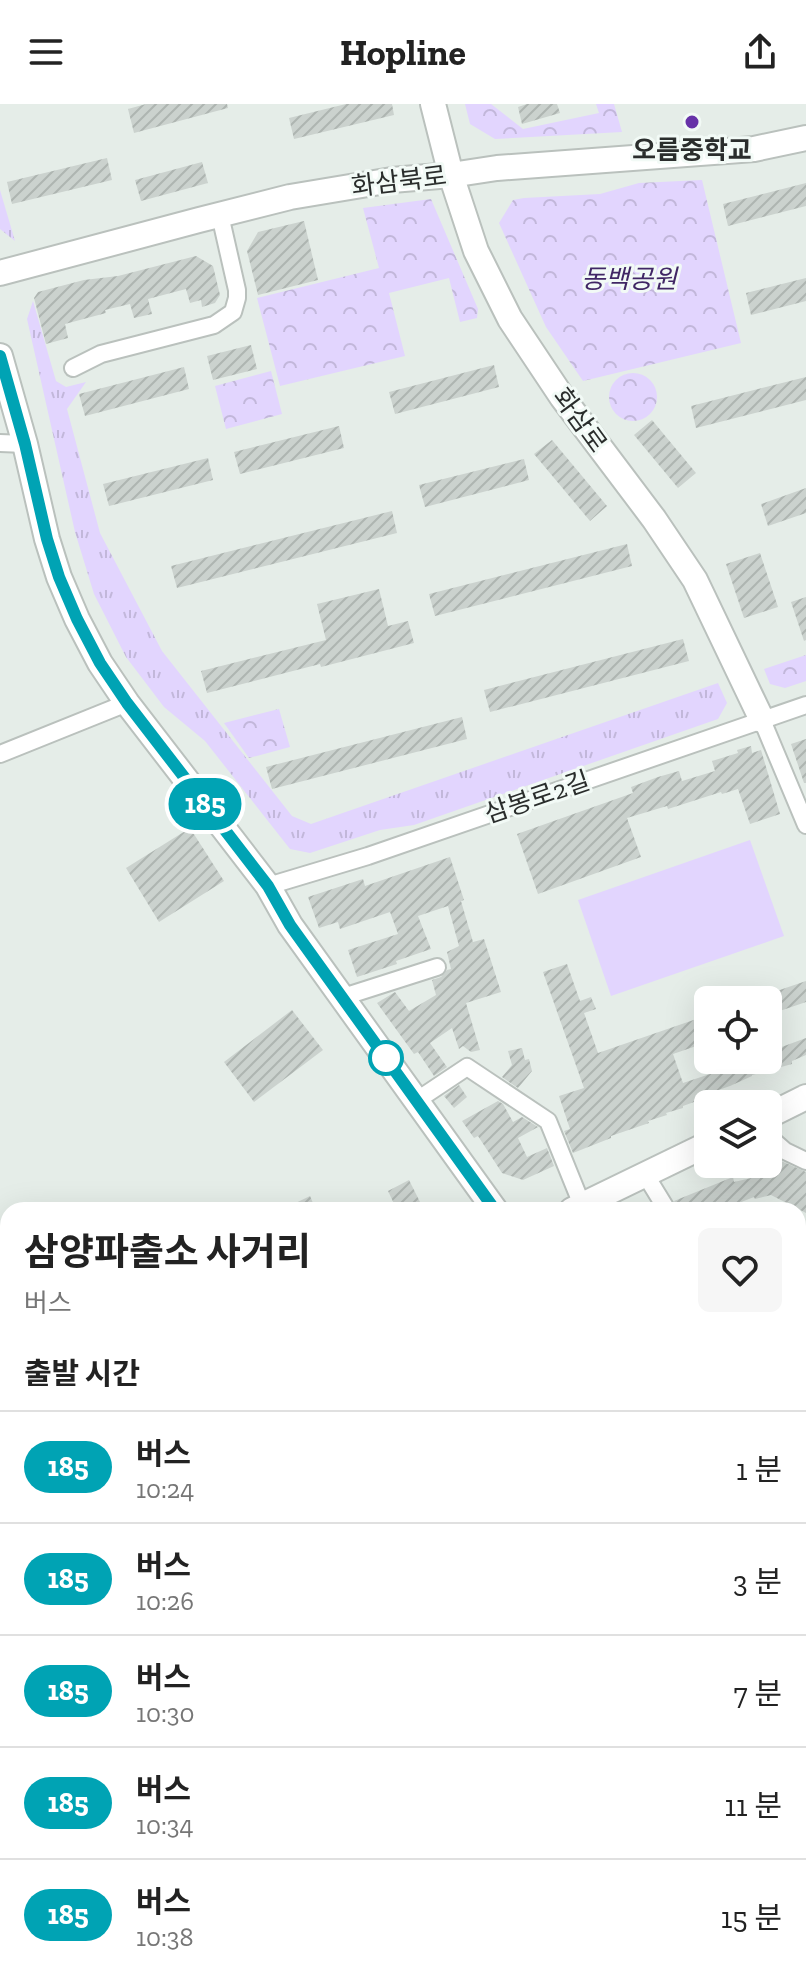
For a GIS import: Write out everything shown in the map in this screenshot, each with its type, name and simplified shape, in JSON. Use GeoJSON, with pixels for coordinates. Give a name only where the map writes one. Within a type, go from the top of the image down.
{"type":"FeatureCollection","features":[{"type":"Feature","properties":{"kind":"street","name":"화삼로"},"geometry":{"type":"LineString","coordinates":[[433,104],[451,175],[476,251],[510,319],[562,397],[654,519],[695,580],[762,720]]}},
{"type":"Feature","properties":{"kind":"street","name":"화삼북로"},"geometry":{"type":"LineString","coordinates":[[0,273],[290,197],[392,180],[497,168],[754,149],[806,138]]}},
{"type":"Feature","properties":{"kind":"street"},"geometry":{"type":"LineString","coordinates":[[73,368],[101,354],[214,325],[233,312],[237,290],[220,215]]}},
{"type":"Feature","properties":{"kind":"street"},"geometry":{"type":"LineString","coordinates":[[0,356],[59,577],[100,663],[127,703],[268,886],[290,925],[489,1202]]}},
{"type":"Feature","properties":{"kind":"street"},"geometry":{"type":"LineString","coordinates":[[0,443],[25,444]]}},
{"type":"Feature","properties":{"kind":"street"},"geometry":{"type":"LineString","coordinates":[[0,754],[127,703]]}},
{"type":"Feature","properties":{"kind":"street","name":"삼봉로2길"},"geometry":{"type":"LineString","coordinates":[[268,886],[368,856],[806,705]]}},
{"type":"Feature","properties":{"kind":"street"},"geometry":{"type":"LineString","coordinates":[[762,720],[802,805],[806,825]]}},
{"type":"Feature","properties":{"kind":"street"},"geometry":{"type":"LineString","coordinates":[[343,997],[437,967]]}},
{"type":"Feature","properties":{"kind":"street"},"geometry":{"type":"LineString","coordinates":[[416,1101],[467,1067],[548,1121],[575,1202]]}},
{"type":"Feature","properties":{"kind":"street"},"geometry":{"type":"LineString","coordinates":[[782,1109],[806,1097]]}},
{"type":"Feature","properties":{"kind":"street"},"geometry":{"type":"LineString","coordinates":[[782,1148],[806,1161]]}},
{"type":"Feature","properties":{"kind":"street"},"geometry":{"type":"LineString","coordinates":[[589,1202],[694,1151]]}},
{"type":"Feature","properties":{"kind":"street"},"geometry":{"type":"LineString","coordinates":[[645,1174],[662,1202]]}},
{"type":"Feature","properties":{"kind":"green space"},"geometry":{"type":"Polygon","coordinates":[[[465,104],[491,104],[523,129],[599,113],[596,104],[614,104],[622,132],[495,139],[470,124],[465,104]]]}},
{"type":"Feature","properties":{"kind":"green space","name":"동백공원"},"geometry":{"type":"Polygon","coordinates":[[[702,180],[741,343],[583,381],[546,327],[499,223],[513,200],[600,194],[639,183],[702,180]]]}},
{"type":"Feature","properties":{"kind":"green space"},"geometry":{"type":"Polygon","coordinates":[[[0,190],[15,241],[0,229],[0,190]]]}},
{"type":"Feature","properties":{"kind":"green space"},"geometry":{"type":"Polygon","coordinates":[[[431,199],[478,309],[477,318],[460,322],[449,278],[389,293],[405,356],[280,386],[257,298],[379,268],[363,208],[431,199]]]}},
{"type":"Feature","properties":{"kind":"green space"},"geometry":{"type":"Polygon","coordinates":[[[33,301],[56,381],[66,387],[86,382],[67,409],[100,533],[162,651],[292,816],[311,824],[718,683],[727,703],[718,719],[414,825],[380,830],[310,853],[290,849],[205,741],[164,707],[126,657],[94,594],[75,532],[27,319],[33,301]]]}},
{"type":"Feature","properties":{"kind":"green space"},"geometry":{"type":"Polygon","coordinates":[[[271,371],[282,414],[226,429],[215,386],[271,371]]]}},
{"type":"Feature","properties":{"kind":"green space"},"geometry":{"type":"Polygon","coordinates":[[[633,373],[650,380],[657,397],[650,414],[633,421],[616,414],[609,397],[616,380],[633,373]]]}},
{"type":"Feature","properties":{"kind":"green space"},"geometry":{"type":"Polygon","coordinates":[[[806,655],[806,681],[785,688],[770,684],[764,669],[806,655]]]}},
{"type":"Feature","properties":{"kind":"green space"},"geometry":{"type":"Polygon","coordinates":[[[279,709],[290,747],[249,758],[224,723],[279,709]]]}},
{"type":"Feature","properties":{"kind":"green space"},"geometry":{"type":"Polygon","coordinates":[[[750,840],[784,936],[611,996],[578,900],[750,840]]]}},
{"type":"Feature","properties":{"kind":"building"},"geometry":{"type":"Polygon","coordinates":[[[146,104],[227,104],[228,108],[134,133],[128,109],[146,104]]]}},
{"type":"Feature","properties":{"kind":"building"},"geometry":{"type":"Polygon","coordinates":[[[346,104],[392,104],[394,115],[294,139],[289,118],[346,104]]]}},
{"type":"Feature","properties":{"kind":"building"},"geometry":{"type":"Polygon","coordinates":[[[557,104],[560,113],[522,124],[518,107],[557,104]]]}},
{"type":"Feature","properties":{"kind":"building"},"geometry":{"type":"Polygon","coordinates":[[[107,158],[112,180],[12,204],[7,182],[107,158]]]}},
{"type":"Feature","properties":{"kind":"building"},"geometry":{"type":"Polygon","coordinates":[[[202,162],[208,183],[141,201],[135,180],[202,162]]]}},
{"type":"Feature","properties":{"kind":"building"},"geometry":{"type":"Polygon","coordinates":[[[806,183],[806,206],[728,226],[723,204],[806,183]]]}},
{"type":"Feature","properties":{"kind":"building"},"geometry":{"type":"Polygon","coordinates":[[[304,221],[318,280],[258,295],[247,251],[258,232],[304,221]]]}},
{"type":"Feature","properties":{"kind":"building"},"geometry":{"type":"Polygon","coordinates":[[[196,256],[213,266],[220,295],[215,303],[202,307],[201,300],[190,303],[186,289],[148,299],[152,314],[134,318],[130,304],[65,324],[68,338],[46,344],[34,298],[38,292],[196,256]]]}},
{"type":"Feature","properties":{"kind":"building"},"geometry":{"type":"Polygon","coordinates":[[[806,278],[806,301],[751,315],[746,293],[806,278]]]}},
{"type":"Feature","properties":{"kind":"building"},"geometry":{"type":"Polygon","coordinates":[[[251,345],[257,369],[213,380],[207,356],[251,345]]]}},
{"type":"Feature","properties":{"kind":"building"},"geometry":{"type":"Polygon","coordinates":[[[494,365],[499,387],[395,414],[389,392],[494,365]]]}},
{"type":"Feature","properties":{"kind":"building"},"geometry":{"type":"Polygon","coordinates":[[[184,367],[189,389],[85,416],[79,394],[184,367]]]}},
{"type":"Feature","properties":{"kind":"building"},"geometry":{"type":"Polygon","coordinates":[[[806,377],[806,400],[696,428],[691,406],[806,377]]]}},
{"type":"Feature","properties":{"kind":"building"},"geometry":{"type":"Polygon","coordinates":[[[652,420],[696,473],[678,488],[634,435],[652,420]]]}},
{"type":"Feature","properties":{"kind":"building"},"geometry":{"type":"Polygon","coordinates":[[[339,426],[344,448],[240,474],[234,452],[339,426]]]}},
{"type":"Feature","properties":{"kind":"building"},"geometry":{"type":"Polygon","coordinates":[[[552,440],[607,506],[590,521],[534,454],[552,440]]]}},
{"type":"Feature","properties":{"kind":"building"},"geometry":{"type":"Polygon","coordinates":[[[208,458],[213,480],[109,506],[103,484],[208,458]]]}},
{"type":"Feature","properties":{"kind":"building"},"geometry":{"type":"Polygon","coordinates":[[[524,459],[529,480],[425,507],[419,485],[524,459]]]}},
{"type":"Feature","properties":{"kind":"building"},"geometry":{"type":"Polygon","coordinates":[[[806,488],[806,513],[768,526],[761,504],[806,488]]]}},
{"type":"Feature","properties":{"kind":"building"},"geometry":{"type":"Polygon","coordinates":[[[392,511],[397,533],[177,588],[171,566],[392,511]]]}},
{"type":"Feature","properties":{"kind":"building"},"geometry":{"type":"Polygon","coordinates":[[[627,544],[632,566],[435,616],[429,594],[627,544]]]}},
{"type":"Feature","properties":{"kind":"building"},"geometry":{"type":"Polygon","coordinates":[[[760,553],[778,607],[744,618],[726,564],[760,553]]]}},
{"type":"Feature","properties":{"kind":"building"},"geometry":{"type":"Polygon","coordinates":[[[379,589],[388,626],[408,621],[414,643],[207,693],[201,671],[326,640],[317,604],[379,589]]]}},
{"type":"Feature","properties":{"kind":"building"},"geometry":{"type":"Polygon","coordinates":[[[806,597],[806,640],[804,641],[791,602],[806,597]]]}},
{"type":"Feature","properties":{"kind":"building"},"geometry":{"type":"Polygon","coordinates":[[[683,639],[689,661],[490,712],[484,690],[683,639]]]}},
{"type":"Feature","properties":{"kind":"building"},"geometry":{"type":"Polygon","coordinates":[[[462,717],[467,739],[272,789],[266,767],[462,717]]]}},
{"type":"Feature","properties":{"kind":"building"},"geometry":{"type":"Polygon","coordinates":[[[806,739],[806,783],[804,783],[791,744],[806,739]]]}},
{"type":"Feature","properties":{"kind":"building"},"geometry":{"type":"Polygon","coordinates":[[[751,746],[752,753],[761,750],[780,814],[750,824],[738,789],[627,818],[641,857],[538,894],[517,834],[633,793],[631,787],[658,777],[679,771],[682,781],[715,771],[712,761],[751,746]]]}},
{"type":"Feature","properties":{"kind":"building"},"geometry":{"type":"Polygon","coordinates":[[[190,828],[224,881],[159,922],[126,868],[190,828]]]}},
{"type":"Feature","properties":{"kind":"building"},"geometry":{"type":"Polygon","coordinates":[[[450,857],[473,942],[484,939],[501,992],[466,1003],[480,1050],[471,1052],[463,1046],[459,1049],[452,1028],[430,1043],[447,1067],[434,1076],[377,1003],[395,992],[409,1011],[436,995],[432,980],[451,969],[447,952],[459,946],[448,906],[418,916],[431,949],[357,977],[348,950],[398,934],[390,912],[340,929],[338,922],[319,928],[308,897],[363,879],[365,886],[450,857]]]}},
{"type":"Feature","properties":{"kind":"building"},"geometry":{"type":"Polygon","coordinates":[[[567,964],[580,1001],[591,997],[596,1009],[584,1013],[598,1053],[694,1020],[694,1047],[673,1054],[683,1083],[710,1074],[756,1074],[718,1090],[694,1090],[694,1102],[683,1108],[573,1153],[564,1131],[570,1129],[559,1096],[584,1088],[543,972],[567,964]]]}},
{"type":"Feature","properties":{"kind":"building"},"geometry":{"type":"Polygon","coordinates":[[[806,981],[806,1002],[782,1010],[782,989],[806,981]]]}},
{"type":"Feature","properties":{"kind":"building"},"geometry":{"type":"Polygon","coordinates":[[[292,1010],[323,1050],[254,1102],[224,1062],[292,1010]]]}},
{"type":"Feature","properties":{"kind":"building"},"geometry":{"type":"Polygon","coordinates":[[[806,1038],[806,1055],[792,1061],[792,1064],[782,1067],[782,1047],[806,1038]]]}},
{"type":"Feature","properties":{"kind":"building"},"geometry":{"type":"Polygon","coordinates":[[[522,1048],[532,1071],[518,1088],[502,1077],[512,1065],[508,1051],[522,1048]]]}},
{"type":"Feature","properties":{"kind":"building"},"geometry":{"type":"Polygon","coordinates":[[[459,1085],[467,1097],[454,1108],[444,1096],[459,1085]]]}},
{"type":"Feature","properties":{"kind":"building"},"geometry":{"type":"Polygon","coordinates":[[[498,1101],[513,1122],[522,1117],[538,1127],[518,1138],[527,1157],[547,1148],[554,1166],[523,1180],[502,1173],[478,1136],[474,1138],[462,1121],[498,1101]]]}},
{"type":"Feature","properties":{"kind":"building"},"geometry":{"type":"Polygon","coordinates":[[[782,1161],[806,1172],[806,1202],[785,1202],[771,1195],[741,1202],[674,1201],[731,1178],[734,1182],[751,1178],[782,1178],[782,1161]]]}},
{"type":"Feature","properties":{"kind":"building"},"geometry":{"type":"Polygon","coordinates":[[[409,1180],[420,1202],[393,1202],[388,1191],[409,1180]]]}},
{"type":"Feature","properties":{"kind":"building"},"geometry":{"type":"Polygon","coordinates":[[[310,1196],[313,1202],[298,1202],[310,1196]]]}},
{"type":"Feature","properties":{"kind":"bus line","name":"185"},"geometry":{"type":"LineString","coordinates":[[0,356],[59,577],[100,663],[127,703],[268,886],[290,925],[489,1202]]}},
{"type":"Feature","properties":{"kind":"place","name":"오름중학교"},"geometry":{"type":"Point","coordinates":[692,122]}}]}
